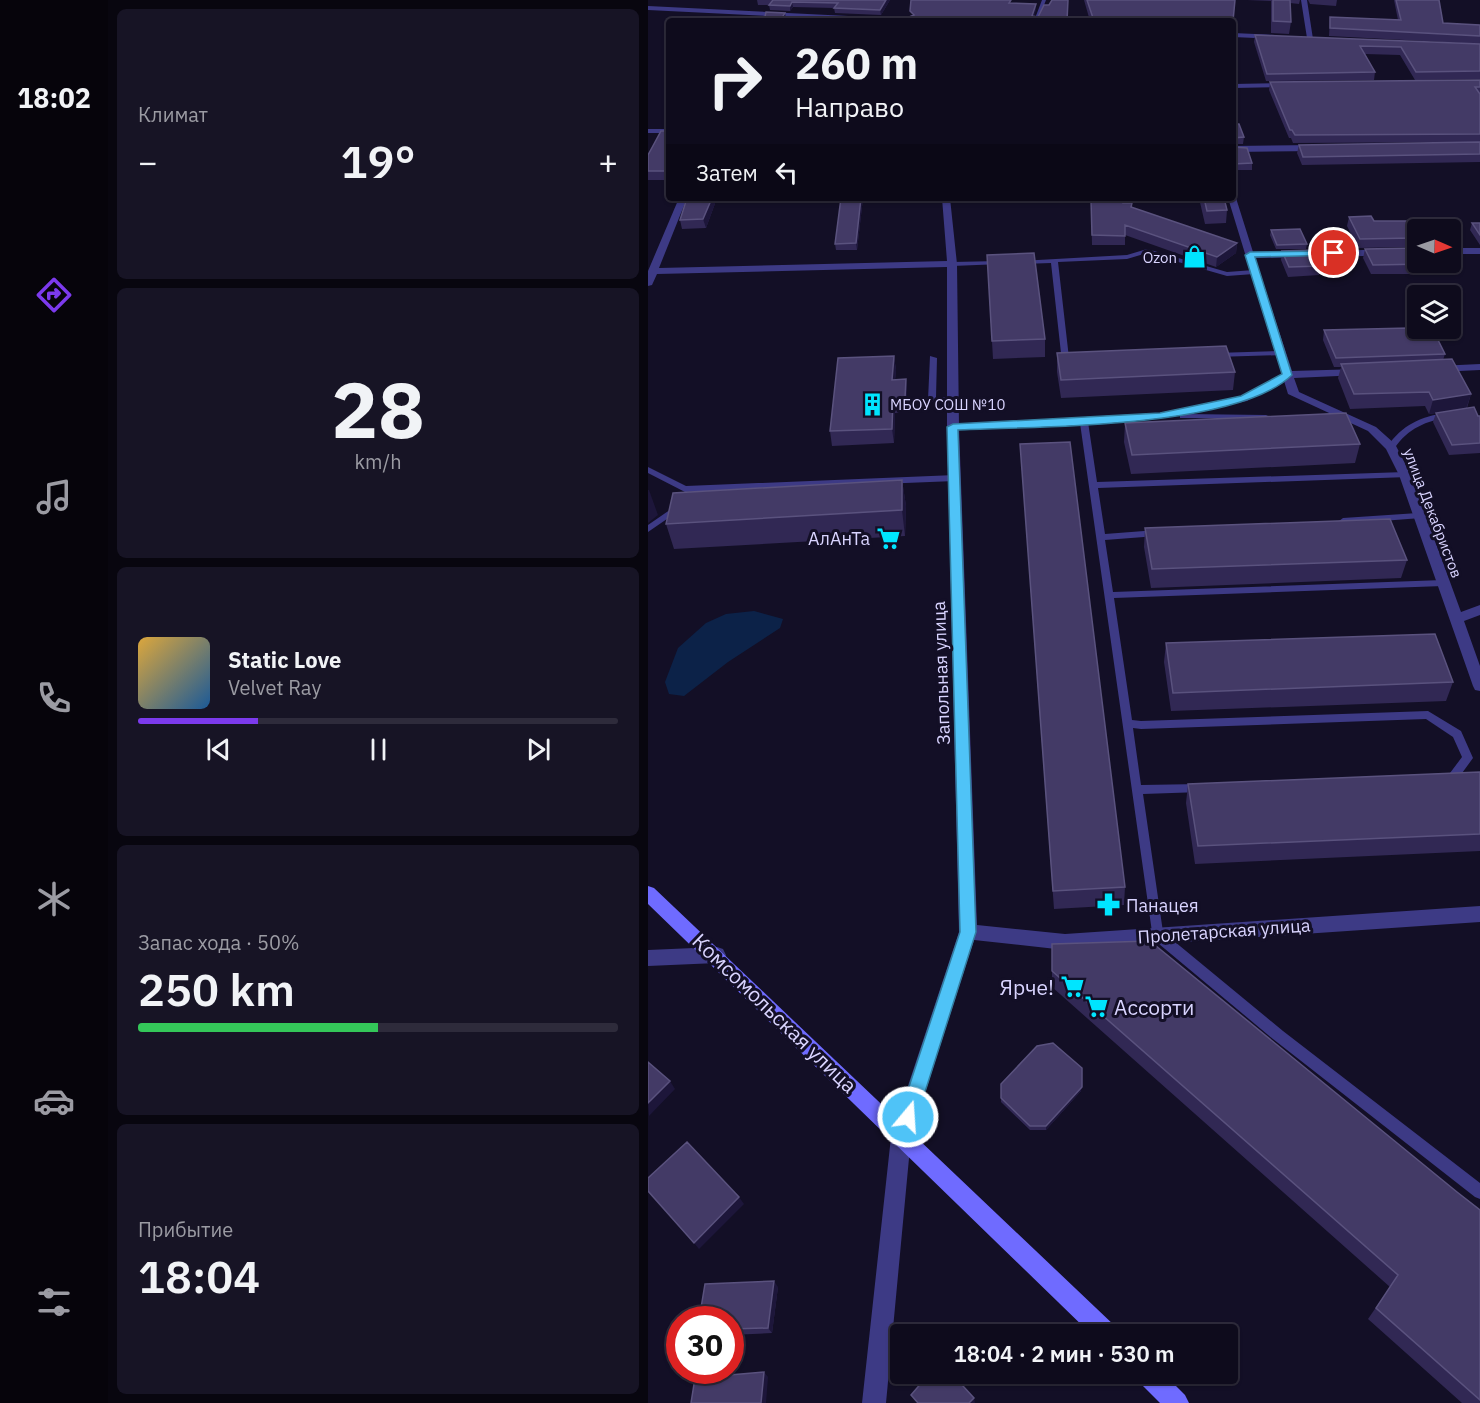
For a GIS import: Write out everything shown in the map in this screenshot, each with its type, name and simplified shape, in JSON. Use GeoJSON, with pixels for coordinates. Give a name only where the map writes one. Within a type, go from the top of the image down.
{"type":"FeatureCollection","features":[{"type":"Feature","properties":{"kind":"main road","name":"Комсомольская улица"},"geometry":{"type":"LineString","coordinates":[[648,893],[717,955],[901,1137],[975,1204],[1097,1324]]}},
{"type":"Feature","properties":{"kind":"main road"},"geometry":{"type":"LineString","coordinates":[[1157,1384],[1177,1403]]}},
{"type":"Feature","properties":{"kind":"street"},"geometry":{"type":"LineString","coordinates":[[1304,0],[1311,38]]}},
{"type":"Feature","properties":{"kind":"street"},"geometry":{"type":"LineString","coordinates":[[648,8],[854,18]]}},
{"type":"Feature","properties":{"kind":"street"},"geometry":{"type":"LineString","coordinates":[[759,18],[761,13]]}},
{"type":"Feature","properties":{"kind":"street"},"geometry":{"type":"LineString","coordinates":[[1236,35],[1289,37]]}},
{"type":"Feature","properties":{"kind":"street"},"geometry":{"type":"LineString","coordinates":[[1300,38],[1323,39]]}},
{"type":"Feature","properties":{"kind":"street"},"geometry":{"type":"LineString","coordinates":[[1236,86],[1292,85]]}},
{"type":"Feature","properties":{"kind":"street"},"geometry":{"type":"LineString","coordinates":[[1236,148],[1327,147]]}},
{"type":"Feature","properties":{"kind":"street"},"geometry":{"type":"LineString","coordinates":[[648,283],[681,201]]}},
{"type":"Feature","properties":{"kind":"street","name":"Запольная улица"},"geometry":{"type":"LineString","coordinates":[[874,1403],[901,1137],[968,932],[952,399],[952,264],[946,201]]}},
{"type":"Feature","properties":{"kind":"street","name":"улица Декабристов"},"geometry":{"type":"LineString","coordinates":[[1233,201],[1294,394],[1372,429],[1391,447],[1405,475],[1480,686]]}},
{"type":"Feature","properties":{"kind":"street"},"geometry":{"type":"LineString","coordinates":[[1461,251],[1480,251]]}},
{"type":"Feature","properties":{"kind":"street"},"geometry":{"type":"LineString","coordinates":[[1250,255],[1407,252]]}},
{"type":"Feature","properties":{"kind":"street"},"geometry":{"type":"LineString","coordinates":[[653,271],[952,264]]}},
{"type":"Feature","properties":{"kind":"street"},"geometry":{"type":"LineString","coordinates":[[1423,369],[1480,367]]}},
{"type":"Feature","properties":{"kind":"street"},"geometry":{"type":"LineString","coordinates":[[1287,375],[1367,372]]}},
{"type":"Feature","properties":{"kind":"street"},"geometry":{"type":"LineString","coordinates":[[1456,618],[1480,610]]}},
{"type":"Feature","properties":{"kind":"street","name":"Пролетарская улица"},"geometry":{"type":"LineString","coordinates":[[968,932],[1065,942],[1480,914]]}},
{"type":"Feature","properties":{"kind":"street"},"geometry":{"type":"LineString","coordinates":[[648,958],[717,955]]}},
{"type":"Feature","properties":{"kind":"lane"},"geometry":{"type":"LineString","coordinates":[[1037,18],[1044,0]]}},
{"type":"Feature","properties":{"kind":"lane"},"geometry":{"type":"LineString","coordinates":[[648,131],[666,131]]}},
{"type":"Feature","properties":{"kind":"lane"},"geometry":{"type":"LineString","coordinates":[[952,264],[1127,257],[1148,251],[1226,274],[1254,272]]}},
{"type":"Feature","properties":{"kind":"lane"},"geometry":{"type":"LineString","coordinates":[[1054,261],[1065,360],[1077,360]]}},
{"type":"Feature","properties":{"kind":"lane"},"geometry":{"type":"LineString","coordinates":[[1208,355],[1280,352]]}},
{"type":"Feature","properties":{"kind":"lane"},"geometry":{"type":"LineString","coordinates":[[933,358],[932,400],[952,399]]}},
{"type":"Feature","properties":{"kind":"lane"},"geometry":{"type":"LineString","coordinates":[[1160,416],[1244,399],[1287,375]]}},
{"type":"Feature","properties":{"kind":"lane"},"geometry":{"type":"LineString","coordinates":[[1391,447],[1400,433],[1431,416],[1460,414]]}},
{"type":"Feature","properties":{"kind":"lane"},"geometry":{"type":"LineString","coordinates":[[953,427],[1160,416],[1277,417]]}},
{"type":"Feature","properties":{"kind":"lane"},"geometry":{"type":"LineString","coordinates":[[1324,418],[1347,418]]}},
{"type":"Feature","properties":{"kind":"lane"},"geometry":{"type":"LineString","coordinates":[[1084,421],[1157,936],[1278,1035],[1480,1191]]}},
{"type":"Feature","properties":{"kind":"lane"},"geometry":{"type":"LineString","coordinates":[[648,470],[685,489],[955,478]]}},
{"type":"Feature","properties":{"kind":"lane"},"geometry":{"type":"LineString","coordinates":[[1093,485],[1405,475]]}},
{"type":"Feature","properties":{"kind":"lane"},"geometry":{"type":"LineString","coordinates":[[648,529],[680,506],[685,489]]}},
{"type":"Feature","properties":{"kind":"lane"},"geometry":{"type":"LineString","coordinates":[[1335,522],[1418,516]]}},
{"type":"Feature","properties":{"kind":"lane"},"geometry":{"type":"LineString","coordinates":[[1101,537],[1171,532]]}},
{"type":"Feature","properties":{"kind":"lane"},"geometry":{"type":"LineString","coordinates":[[1109,595],[1443,583]]}},
{"type":"Feature","properties":{"kind":"lane"},"geometry":{"type":"LineString","coordinates":[[1127,723],[1141,725],[1428,715],[1457,734],[1468,758],[1453,777],[1430,778]]}},
{"type":"Feature","properties":{"kind":"lane"},"geometry":{"type":"LineString","coordinates":[[1137,790],[1219,787]]}},
{"type":"Feature","properties":{"kind":"water"},"geometry":{"type":"Polygon","coordinates":[[[754,611],[783,619],[780,628],[728,662],[684,696],[669,694],[665,682],[678,648],[706,623],[726,614],[754,611]]]}},
{"type":"Feature","properties":{"kind":"building"},"geometry":{"type":"Polygon","coordinates":[[[773,0],[886,0],[880,10],[834,8],[838,3],[792,2],[790,6],[769,5],[773,0]]]}},
{"type":"Feature","properties":{"kind":"building"},"geometry":{"type":"Polygon","coordinates":[[[911,0],[1011,0],[1009,3],[1036,4],[1032,16],[1038,17],[1044,5],[1049,5],[1052,0],[1068,0],[1067,18],[909,18],[914,15],[910,11],[911,0]]]}},
{"type":"Feature","properties":{"kind":"building"},"geometry":{"type":"Polygon","coordinates":[[[1087,0],[1235,0],[1233,18],[1093,18],[1087,0]]]}},
{"type":"Feature","properties":{"kind":"building"},"geometry":{"type":"Polygon","coordinates":[[[1273,0],[1290,0],[1291,22],[1273,21],[1273,0]]]}},
{"type":"Feature","properties":{"kind":"building"},"geometry":{"type":"Polygon","coordinates":[[[1396,0],[1439,0],[1443,23],[1480,25],[1480,36],[1330,28],[1330,17],[1401,20],[1396,0]]]}},
{"type":"Feature","properties":{"kind":"building"},"geometry":{"type":"Polygon","coordinates":[[[766,12],[785,13],[782,18],[765,18],[766,12]]]}},
{"type":"Feature","properties":{"kind":"building"},"geometry":{"type":"Polygon","coordinates":[[[1255,35],[1480,44],[1480,71],[1416,72],[1401,47],[1360,46],[1375,72],[1267,74],[1255,35]]]}},
{"type":"Feature","properties":{"kind":"building"},"geometry":{"type":"Polygon","coordinates":[[[1480,80],[1480,87],[1475,87],[1480,94],[1480,134],[1295,135],[1290,130],[1270,82],[1480,80]]]}},
{"type":"Feature","properties":{"kind":"building"},"geometry":{"type":"Polygon","coordinates":[[[1236,124],[1239,124],[1244,137],[1236,138],[1236,124]]]}},
{"type":"Feature","properties":{"kind":"building"},"geometry":{"type":"Polygon","coordinates":[[[661,131],[666,131],[666,171],[648,171],[648,155],[661,131]]]}},
{"type":"Feature","properties":{"kind":"building"},"geometry":{"type":"Polygon","coordinates":[[[1480,142],[1480,154],[1303,157],[1299,145],[1480,142]]]}},
{"type":"Feature","properties":{"kind":"building"},"geometry":{"type":"Polygon","coordinates":[[[1236,147],[1247,148],[1252,163],[1236,164],[1236,147]]]}},
{"type":"Feature","properties":{"kind":"building"},"geometry":{"type":"Polygon","coordinates":[[[686,201],[711,201],[703,219],[680,220],[686,201]]]}},
{"type":"Feature","properties":{"kind":"building"},"geometry":{"type":"Polygon","coordinates":[[[841,201],[861,201],[856,243],[835,244],[841,201]]]}},
{"type":"Feature","properties":{"kind":"building"},"geometry":{"type":"Polygon","coordinates":[[[1091,201],[1123,201],[1123,203],[1132,203],[1131,207],[1237,243],[1217,257],[1125,225],[1125,236],[1092,235],[1091,201]]]}},
{"type":"Feature","properties":{"kind":"building"},"geometry":{"type":"Polygon","coordinates":[[[1205,201],[1225,201],[1227,210],[1207,211],[1205,201]]]}},
{"type":"Feature","properties":{"kind":"building"},"geometry":{"type":"Polygon","coordinates":[[[1371,216],[1374,221],[1406,221],[1407,238],[1360,239],[1349,217],[1371,216]]]}},
{"type":"Feature","properties":{"kind":"building"},"geometry":{"type":"Polygon","coordinates":[[[1472,223],[1480,223],[1480,235],[1472,223]]]}},
{"type":"Feature","properties":{"kind":"building"},"geometry":{"type":"Polygon","coordinates":[[[1300,229],[1307,244],[1277,245],[1271,230],[1300,229]]]}},
{"type":"Feature","properties":{"kind":"building"},"geometry":{"type":"Polygon","coordinates":[[[1407,248],[1407,264],[1373,265],[1365,249],[1407,248]]]}},
{"type":"Feature","properties":{"kind":"building"},"geometry":{"type":"Polygon","coordinates":[[[1313,250],[1321,266],[1289,267],[1282,251],[1313,250]]]}},
{"type":"Feature","properties":{"kind":"building"},"geometry":{"type":"Polygon","coordinates":[[[1034,253],[1045,339],[992,341],[987,255],[1034,253]]]}},
{"type":"Feature","properties":{"kind":"building"},"geometry":{"type":"Polygon","coordinates":[[[1407,328],[1407,339],[1438,339],[1445,354],[1336,358],[1324,330],[1407,328]]]}},
{"type":"Feature","properties":{"kind":"building"},"geometry":{"type":"Polygon","coordinates":[[[1226,346],[1235,372],[1061,380],[1057,353],[1226,346]]]}},
{"type":"Feature","properties":{"kind":"building"},"geometry":{"type":"Polygon","coordinates":[[[894,356],[892,380],[906,379],[905,398],[893,399],[892,429],[830,431],[838,358],[894,356]]]}},
{"type":"Feature","properties":{"kind":"building"},"geometry":{"type":"Polygon","coordinates":[[[1452,359],[1471,394],[1433,400],[1429,392],[1354,394],[1341,364],[1452,359]]]}},
{"type":"Feature","properties":{"kind":"building"},"geometry":{"type":"Polygon","coordinates":[[[1474,407],[1480,416],[1480,443],[1452,445],[1436,413],[1474,407]]]}},
{"type":"Feature","properties":{"kind":"building"},"geometry":{"type":"Polygon","coordinates":[[[1346,413],[1360,444],[1132,455],[1125,423],[1346,413]]]}},
{"type":"Feature","properties":{"kind":"building"},"geometry":{"type":"Polygon","coordinates":[[[1070,442],[1125,887],[1053,891],[1020,444],[1070,442]]]}},
{"type":"Feature","properties":{"kind":"building"},"geometry":{"type":"Polygon","coordinates":[[[902,480],[902,510],[666,524],[673,493],[902,480]]]}},
{"type":"Feature","properties":{"kind":"building"},"geometry":{"type":"Polygon","coordinates":[[[1390,519],[1407,560],[1152,569],[1145,528],[1390,519]]]}},
{"type":"Feature","properties":{"kind":"building"},"geometry":{"type":"Polygon","coordinates":[[[1435,634],[1453,682],[1173,693],[1166,643],[1435,634]]]}},
{"type":"Feature","properties":{"kind":"building"},"geometry":{"type":"Polygon","coordinates":[[[1480,772],[1480,834],[1198,846],[1188,784],[1480,772]]]}},
{"type":"Feature","properties":{"kind":"building"},"geometry":{"type":"Polygon","coordinates":[[[1150,941],[1480,1210],[1480,1400],[1376,1308],[1398,1275],[1052,971],[1052,944],[1150,941]]]}},
{"type":"Feature","properties":{"kind":"building"},"geometry":{"type":"Polygon","coordinates":[[[1053,1043],[1082,1068],[1082,1087],[1046,1126],[1030,1126],[1001,1098],[1001,1084],[1037,1046],[1053,1043]]]}},
{"type":"Feature","properties":{"kind":"building"},"geometry":{"type":"Polygon","coordinates":[[[648,1062],[670,1081],[648,1103],[648,1062]]]}},
{"type":"Feature","properties":{"kind":"building"},"geometry":{"type":"Polygon","coordinates":[[[687,1142],[739,1197],[694,1243],[648,1191],[648,1178],[687,1142]]]}},
{"type":"Feature","properties":{"kind":"building"},"geometry":{"type":"Polygon","coordinates":[[[774,1281],[768,1328],[744,1329],[744,1306],[701,1306],[705,1284],[774,1281]]]}},
{"type":"Feature","properties":{"kind":"building"},"geometry":{"type":"Polygon","coordinates":[[[764,1372],[761,1403],[691,1403],[694,1384],[744,1384],[744,1374],[764,1372]]]}},
{"type":"Feature","properties":{"kind":"building"},"geometry":{"type":"Polygon","coordinates":[[[920,1384],[961,1384],[974,1398],[969,1403],[918,1403],[911,1395],[920,1384]]]}},
{"type":"Feature","properties":{"kind":"place","name":"Ozon"},"geometry":{"type":"Point","coordinates":[1195,257]}},
{"type":"Feature","properties":{"kind":"place","name":"МБОУ СОШ №10"},"geometry":{"type":"Point","coordinates":[872,404]}},
{"type":"Feature","properties":{"kind":"place","name":"АлАнТа"},"geometry":{"type":"Point","coordinates":[888,538]}},
{"type":"Feature","properties":{"kind":"place","name":"Панацея"},"geometry":{"type":"Point","coordinates":[1108,905]}},
{"type":"Feature","properties":{"kind":"place","name":"Ярче!"},"geometry":{"type":"Point","coordinates":[1072,987]}},
{"type":"Feature","properties":{"kind":"place","name":"Ассорти"},"geometry":{"type":"Point","coordinates":[1096,1007]}},
{"type":"Feature","properties":{"kind":"route"},"geometry":{"type":"LineString","coordinates":[[908,1117],[968,932],[953,427],[1160,416],[1244,399],[1287,375],[1250,255],[1334,253]]}}]}
